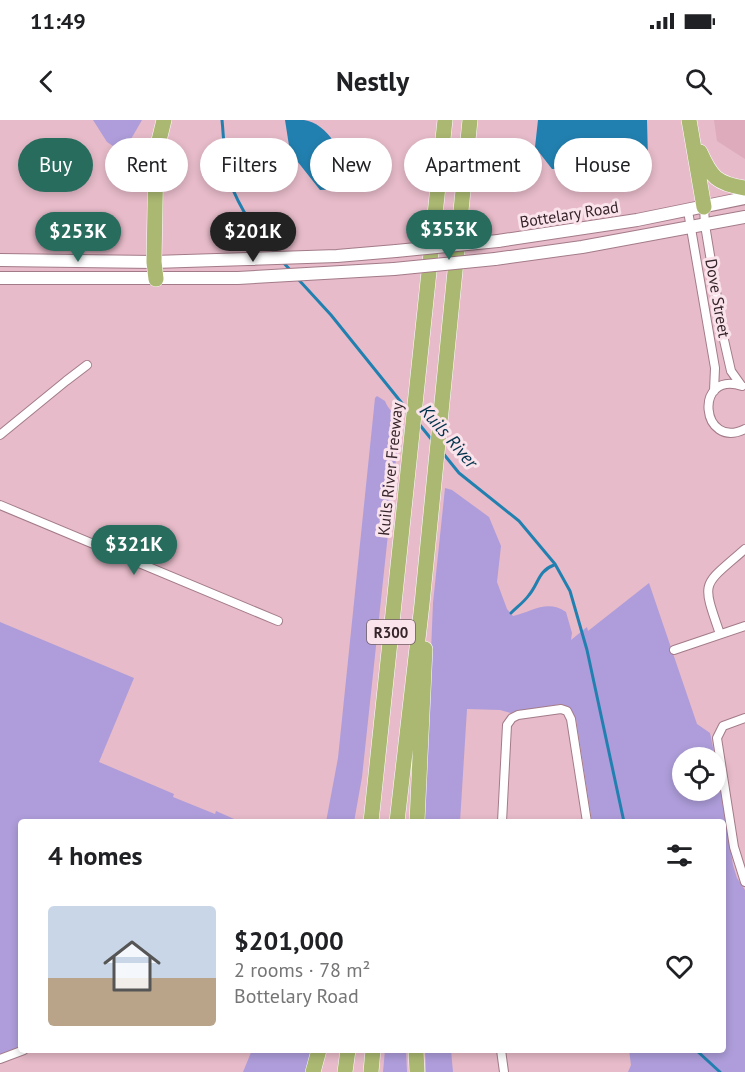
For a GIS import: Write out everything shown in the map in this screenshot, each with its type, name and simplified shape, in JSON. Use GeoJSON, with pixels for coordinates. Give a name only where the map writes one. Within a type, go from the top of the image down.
{"type":"FeatureCollection","features":[{"type":"Feature","properties":{"kind":"highway"},"geometry":{"type":"LineString","coordinates":[[156,279],[154,262],[156,153],[164,120]]}},
{"type":"Feature","properties":{"kind":"highway","name":"Kuils River Freeway"},"geometry":{"type":"LineString","coordinates":[[371,819],[445,120]]}},
{"type":"Feature","properties":{"kind":"highway","name":"R300"},"geometry":{"type":"LineString","coordinates":[[397,819],[422,604],[470,120]]}},
{"type":"Feature","properties":{"kind":"highway"},"geometry":{"type":"LineString","coordinates":[[690,126],[708,170],[713,176],[725,184],[745,188]]}},
{"type":"Feature","properties":{"kind":"highway"},"geometry":{"type":"LineString","coordinates":[[690,126],[704,207]]}},
{"type":"Feature","properties":{"kind":"highway"},"geometry":{"type":"LineString","coordinates":[[417,819],[425,638],[422,604]]}},
{"type":"Feature","properties":{"kind":"highway"},"geometry":{"type":"LineString","coordinates":[[363,819],[366,800],[377,768]]}},
{"type":"Feature","properties":{"kind":"highway"},"geometry":{"type":"LineString","coordinates":[[313,1072],[318,1053]]}},
{"type":"Feature","properties":{"kind":"highway"},"geometry":{"type":"LineString","coordinates":[[345,1072],[348,1053]]}},
{"type":"Feature","properties":{"kind":"highway"},"geometry":{"type":"LineString","coordinates":[[371,1072],[373,1053]]}},
{"type":"Feature","properties":{"kind":"highway"},"geometry":{"type":"LineString","coordinates":[[416,1053],[417,1072]]}},
{"type":"Feature","properties":{"kind":"main road","name":"Bottelary Road"},"geometry":{"type":"LineString","coordinates":[[0,260],[154,262],[337,256],[498,241],[688,211],[745,198]]}},
{"type":"Feature","properties":{"kind":"main road","name":"Bottelary Road"},"geometry":{"type":"LineString","coordinates":[[0,278],[238,278],[347,273],[495,259],[582,247],[745,217]]}},
{"type":"Feature","properties":{"kind":"street","name":"Dove Street"},"geometry":{"type":"LineString","coordinates":[[704,207],[705,225],[731,371],[743,386]]}},
{"type":"Feature","properties":{"kind":"street","name":"Dove Street"},"geometry":{"type":"LineString","coordinates":[[688,211],[715,368],[714,391],[708,404],[709,417],[713,424],[725,432],[733,433],[745,429]]}},
{"type":"Feature","properties":{"kind":"street"},"geometry":{"type":"LineString","coordinates":[[0,435],[87,365]]}},
{"type":"Feature","properties":{"kind":"street","name":"Dove Street"},"geometry":{"type":"LineString","coordinates":[[714,391],[727,384],[743,386]]}},
{"type":"Feature","properties":{"kind":"street"},"geometry":{"type":"LineString","coordinates":[[0,505],[278,621]]}},
{"type":"Feature","properties":{"kind":"street"},"geometry":{"type":"LineString","coordinates":[[720,634],[707,597],[707,588],[712,578],[745,549]]}},
{"type":"Feature","properties":{"kind":"street"},"geometry":{"type":"LineString","coordinates":[[674,650],[745,626]]}},
{"type":"Feature","properties":{"kind":"street"},"geometry":{"type":"LineString","coordinates":[[502,819],[507,725],[512,718],[518,715],[561,709],[567,711],[572,719],[587,819]]}},
{"type":"Feature","properties":{"kind":"street"},"geometry":{"type":"LineString","coordinates":[[745,718],[723,726],[717,738],[745,882]]}},
{"type":"Feature","properties":{"kind":"street"},"geometry":{"type":"LineString","coordinates":[[0,1059],[18,1052]]}},
{"type":"Feature","properties":{"kind":"street"},"geometry":{"type":"LineString","coordinates":[[501,1053],[504,1072]]}},
{"type":"Feature","properties":{"kind":"shaded area"},"geometry":{"type":"Polygon","coordinates":[[[93,120],[142,120],[132,138],[105,139],[93,120]]]}},
{"type":"Feature","properties":{"kind":"shaded area"},"geometry":{"type":"Polygon","coordinates":[[[714,120],[745,120],[745,159],[717,141],[714,120]]]}},
{"type":"Feature","properties":{"kind":"shaded area"},"geometry":{"type":"Polygon","coordinates":[[[377,396],[385,401],[400,422],[362,777],[355,819],[327,819],[338,758],[377,396]]]}},
{"type":"Feature","properties":{"kind":"shaded area"},"geometry":{"type":"Polygon","coordinates":[[[445,488],[452,490],[489,517],[501,546],[497,582],[507,609],[513,616],[546,606],[559,608],[566,612],[572,633],[571,640],[587,627],[588,631],[649,583],[697,724],[710,733],[713,747],[672,747],[672,801],[722,801],[725,819],[592,819],[576,719],[571,709],[561,704],[511,713],[500,710],[467,709],[460,819],[424,819],[433,603],[445,488]]]}},
{"type":"Feature","properties":{"kind":"shaded area"},"geometry":{"type":"Polygon","coordinates":[[[0,622],[134,678],[99,762],[174,794],[173,797],[234,819],[18,819],[18,1047],[0,1055],[0,622]]]}},
{"type":"Feature","properties":{"kind":"shaded area"},"geometry":{"type":"Polygon","coordinates":[[[726,823],[733,865],[737,878],[745,890],[745,1072],[628,1072],[631,1065],[629,1053],[726,1053],[726,823]]]}},
{"type":"Feature","properties":{"kind":"shaded area"},"geometry":{"type":"Polygon","coordinates":[[[251,1053],[312,1053],[306,1072],[243,1072],[251,1053]]]}},
{"type":"Feature","properties":{"kind":"shaded area"},"geometry":{"type":"Polygon","coordinates":[[[385,1053],[406,1053],[407,1072],[383,1072],[385,1053]]]}},
{"type":"Feature","properties":{"kind":"shaded area"},"geometry":{"type":"Polygon","coordinates":[[[425,1053],[451,1053],[453,1072],[426,1072],[425,1053]]]}},
{"type":"Feature","properties":{"kind":"water"},"geometry":{"type":"Polygon","coordinates":[[[285,120],[313,122],[331,138],[310,138],[310,177],[298,162],[298,138],[288,138],[285,120]]]}},
{"type":"Feature","properties":{"kind":"water"},"geometry":{"type":"Polygon","coordinates":[[[538,120],[647,120],[647,138],[554,138],[554,169],[542,156],[542,138],[536,138],[538,120]]]}},
{"type":"Feature","properties":{"kind":"waterway","name":"Kuils River"},"geometry":{"type":"LineString","coordinates":[[222,120],[226,167],[230,182],[255,229],[276,254]]}},
{"type":"Feature","properties":{"kind":"waterway","name":"Kuils River"},"geometry":{"type":"LineString","coordinates":[[282,261],[292,272]]}},
{"type":"Feature","properties":{"kind":"waterway","name":"Kuils River"},"geometry":{"type":"LineString","coordinates":[[298,279],[331,315],[409,412]]}},
{"type":"Feature","properties":{"kind":"waterway","name":"Kuils River"},"geometry":{"type":"LineString","coordinates":[[419,424],[432,440]]}},
{"type":"Feature","properties":{"kind":"waterway","name":"Kuils River"},"geometry":{"type":"LineString","coordinates":[[442,452],[459,473],[519,521],[555,564],[570,591],[587,650],[623,819]]}},
{"type":"Feature","properties":{"kind":"waterway"},"geometry":{"type":"LineString","coordinates":[[511,613],[527,598],[542,574],[554,565]]}},
{"type":"Feature","properties":{"kind":"waterway","name":"Kuils River"},"geometry":{"type":"LineString","coordinates":[[699,1053],[720,1072]]}}]}
